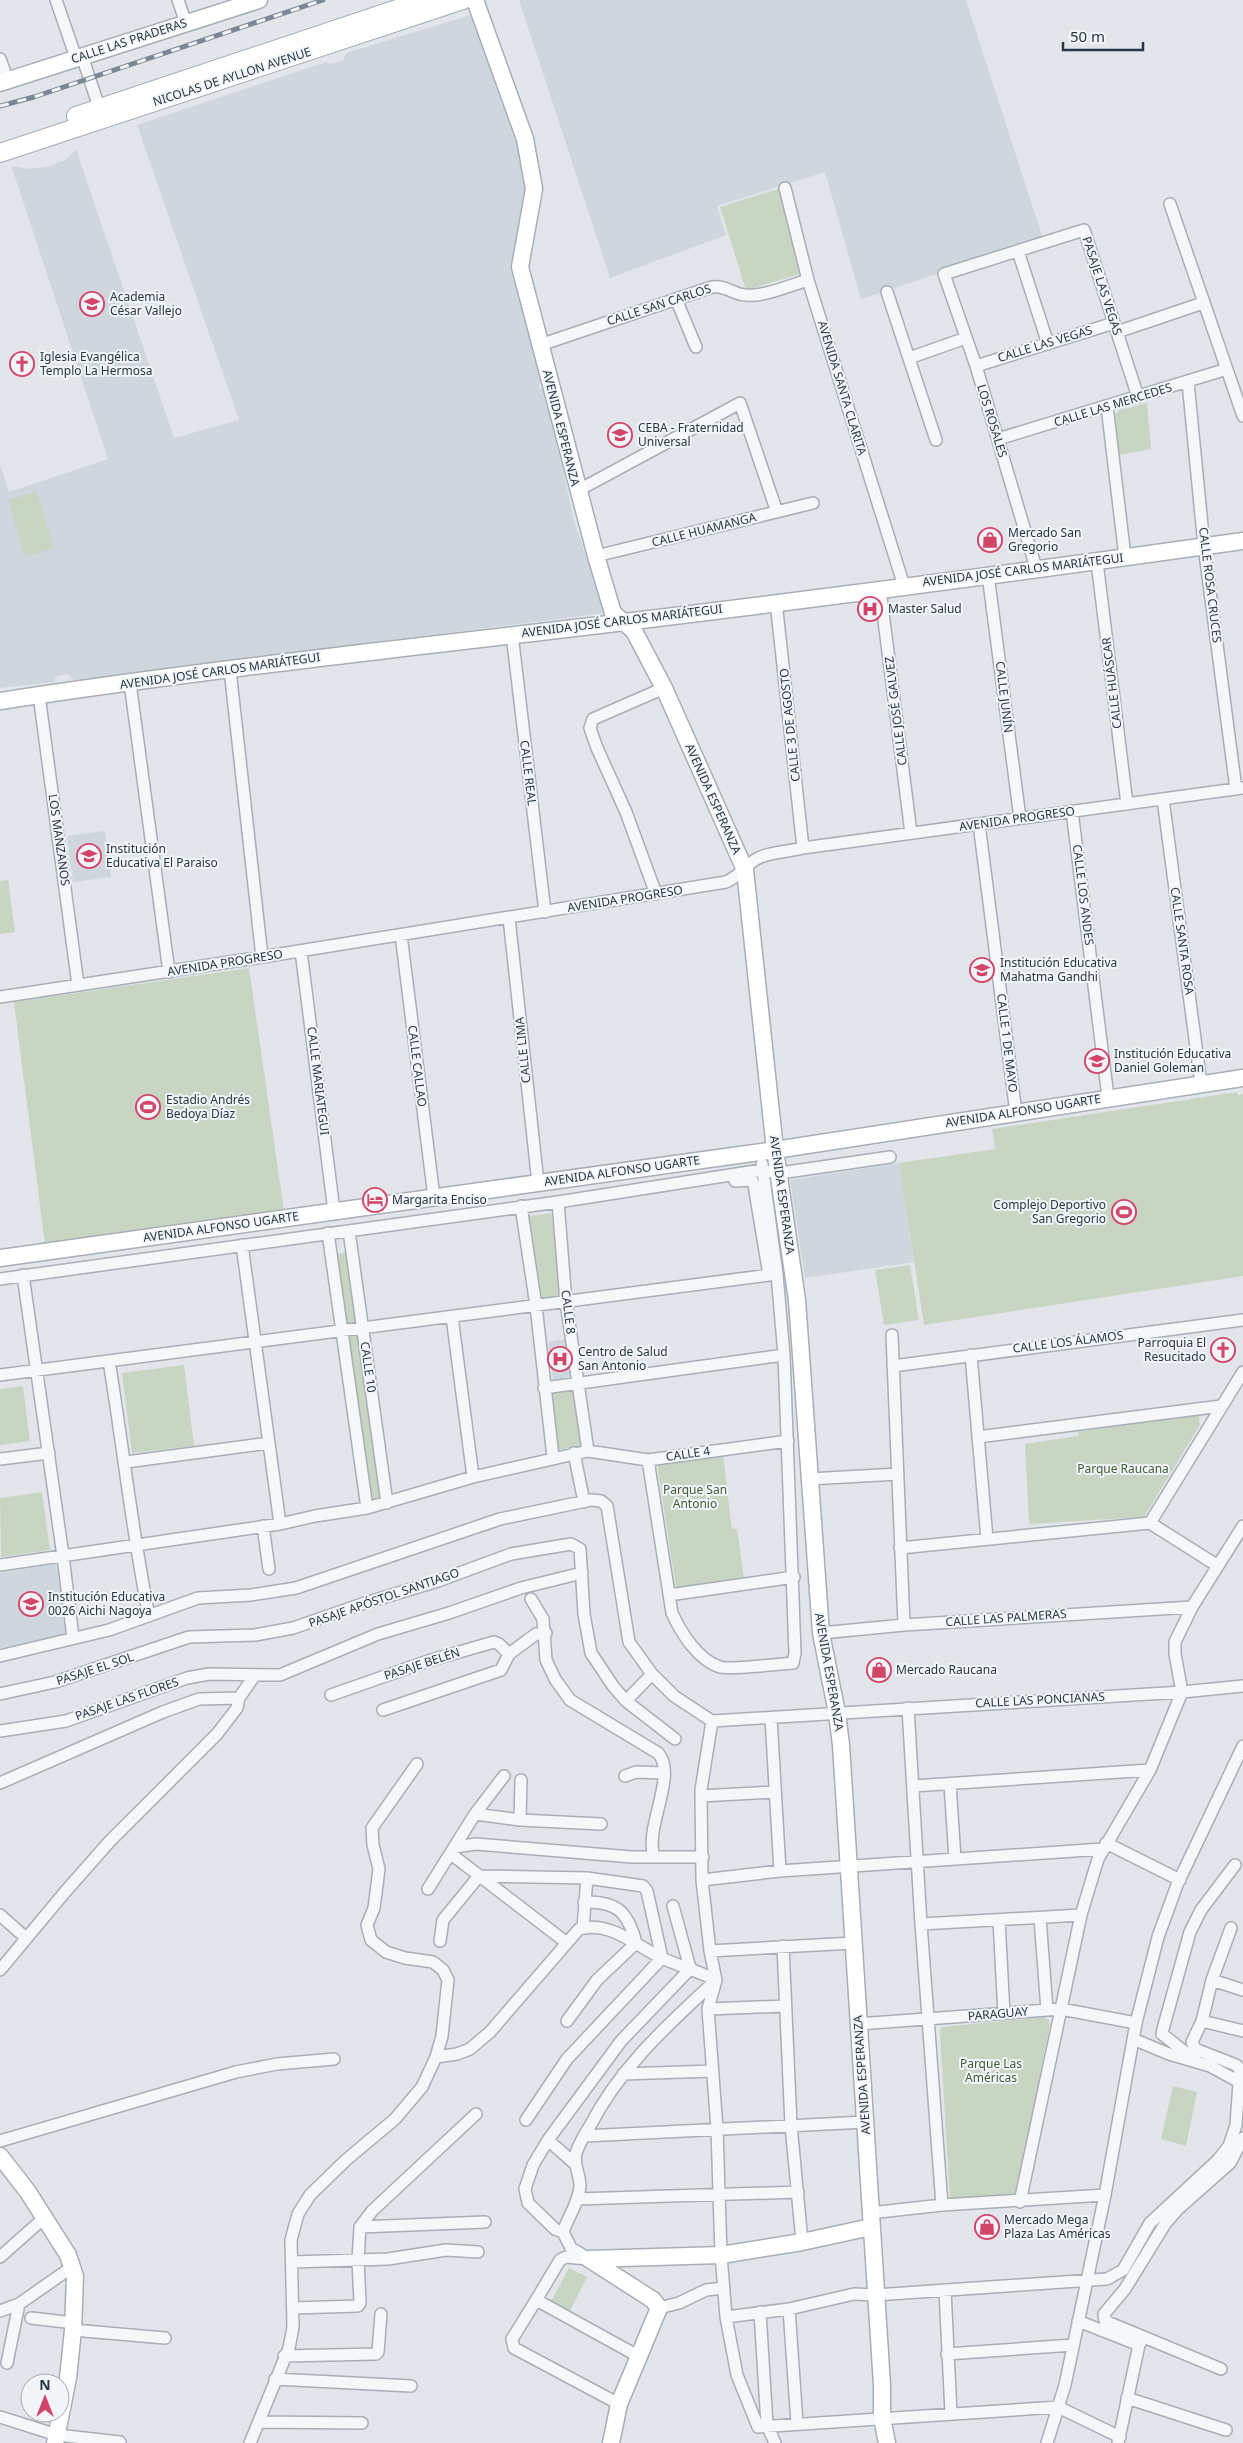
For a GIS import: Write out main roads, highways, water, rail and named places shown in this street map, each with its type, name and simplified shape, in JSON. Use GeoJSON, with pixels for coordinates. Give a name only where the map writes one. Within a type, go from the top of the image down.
{"type":"FeatureCollection","features":[{"type":"Feature","properties":{"kind":"main road","name":"NICOLAS DE AYLLON AVENUE"},"geometry":{"type":"LineString","coordinates":[[332,37],[424,0]]}},
{"type":"Feature","properties":{"kind":"main road","name":"NICOLAS DE AYLLON AVENUE"},"geometry":{"type":"LineString","coordinates":[[0,153],[101,114],[332,37],[463,0]]}},
{"type":"Feature","properties":{"kind":"main road","name":"NICOLAS DE AYLLON AVENUE"},"geometry":{"type":"LineString","coordinates":[[0,141],[101,114]]}},
{"type":"Feature","properties":{"kind":"railway"},"geometry":{"type":"LineString","coordinates":[[0,106],[34,97],[323,0]]}},
{"type":"Feature","properties":{"kind":"place","name":"Academia César Vallejo"},"geometry":{"type":"Point","coordinates":[92,304]}},
{"type":"Feature","properties":{"kind":"place","name":"Iglesia Evangélica Templo La Hermosa"},"geometry":{"type":"Point","coordinates":[22,364]}},
{"type":"Feature","properties":{"kind":"place","name":"CEBA - Fraternidad Universal"},"geometry":{"type":"Point","coordinates":[620,435]}},
{"type":"Feature","properties":{"kind":"place","name":"Mercado San Gregorio"},"geometry":{"type":"Point","coordinates":[990,540]}},
{"type":"Feature","properties":{"kind":"place","name":"Master Salud"},"geometry":{"type":"Point","coordinates":[870,609]}},
{"type":"Feature","properties":{"kind":"place","name":"Institución Educativa El Paraiso"},"geometry":{"type":"Point","coordinates":[89,856]}},
{"type":"Feature","properties":{"kind":"place","name":"Institución Educativa Mahatma Gandhi"},"geometry":{"type":"Point","coordinates":[982,970]}},
{"type":"Feature","properties":{"kind":"place","name":"Institución Educativa Daniel Goleman"},"geometry":{"type":"Point","coordinates":[1097,1061]}},
{"type":"Feature","properties":{"kind":"place","name":"Estadio Andrés Bedoya Díaz"},"geometry":{"type":"Point","coordinates":[148,1107]}},
{"type":"Feature","properties":{"kind":"place","name":"Margarita Enciso"},"geometry":{"type":"Point","coordinates":[375,1200]}},
{"type":"Feature","properties":{"kind":"place","name":"Complejo Deportivo San Gregorio"},"geometry":{"type":"Point","coordinates":[1124,1212]}},
{"type":"Feature","properties":{"kind":"place","name":"Parroquia El Resucitado"},"geometry":{"type":"Point","coordinates":[1223,1350]}},
{"type":"Feature","properties":{"kind":"place","name":"Centro de Salud San Antonio"},"geometry":{"type":"Point","coordinates":[560,1359]}},
{"type":"Feature","properties":{"kind":"place","name":"Institución Educativa 0026 Aichi Nagoya"},"geometry":{"type":"Point","coordinates":[31,1604]}},
{"type":"Feature","properties":{"kind":"place","name":"Mercado Raucana"},"geometry":{"type":"Point","coordinates":[879,1670]}},
{"type":"Feature","properties":{"kind":"place","name":"Mercado Mega Plaza Las Américas"},"geometry":{"type":"Point","coordinates":[987,2227]}},
{"type":"Feature","properties":{"kind":"park label","name":"Parque Raucana"},"geometry":{"type":"Point","coordinates":[1123,1469]}},
{"type":"Feature","properties":{"kind":"park label","name":"Parque San Antonio"},"geometry":{"type":"Point","coordinates":[695,1497]}},
{"type":"Feature","properties":{"kind":"park label","name":"Parque Las Américas"},"geometry":{"type":"Point","coordinates":[991,2071]}}]}
